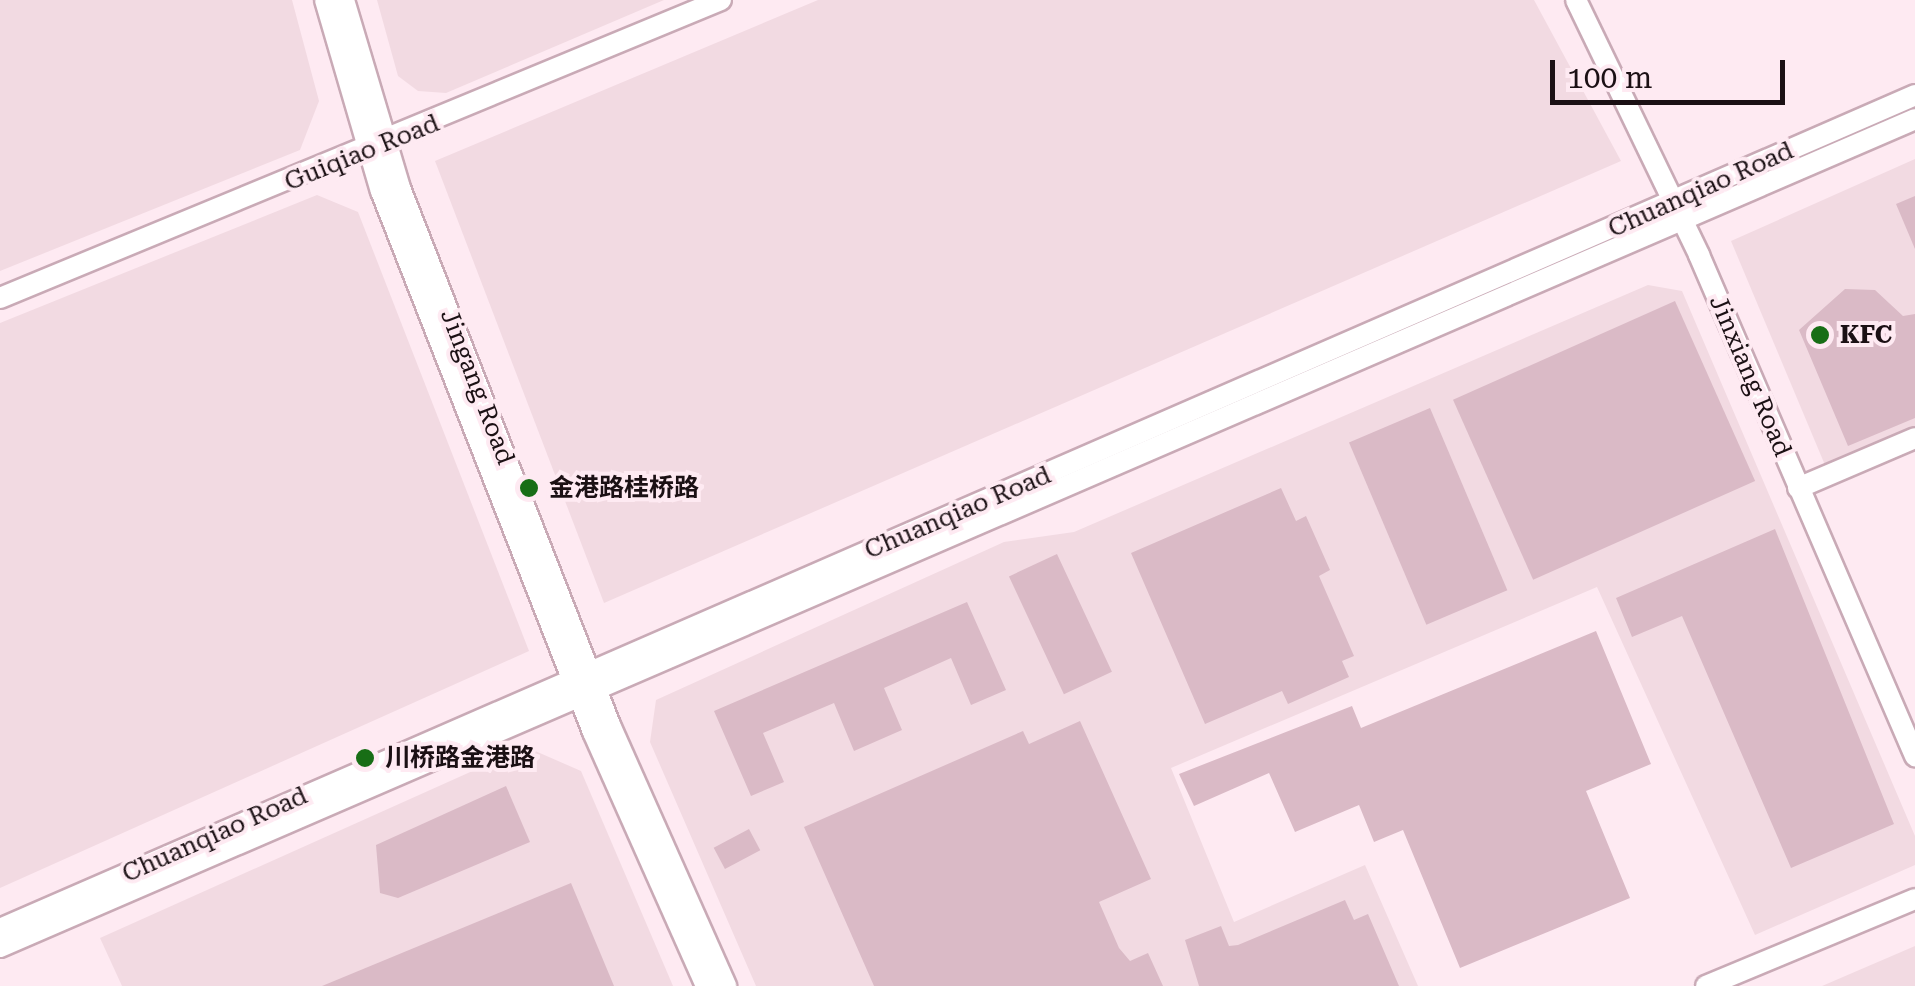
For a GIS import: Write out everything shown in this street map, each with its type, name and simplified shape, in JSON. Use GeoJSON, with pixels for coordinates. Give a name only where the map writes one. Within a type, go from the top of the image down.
{"type":"FeatureCollection","features":[{"type":"Feature","properties":{"kind":"street","name":"Jingang Road"},"geometry":{"type":"LineString","coordinates":[[325,0],[376,147],[583,683],[706,986]]}},
{"type":"Feature","properties":{"kind":"street","name":"Jingang Road"},"geometry":{"type":"LineString","coordinates":[[344,0],[376,147]]}},
{"type":"Feature","properties":{"kind":"street","name":"Guiqiao Road"},"geometry":{"type":"LineString","coordinates":[[0,298],[376,147],[720,0]]}},
{"type":"Feature","properties":{"kind":"street","name":"Jinxiang Road"},"geometry":{"type":"LineString","coordinates":[[1576,0],[1677,210],[1915,756]]}},
{"type":"Feature","properties":{"kind":"street","name":"Chuanqiao Road"},"geometry":{"type":"LineString","coordinates":[[0,928],[583,683],[1677,210],[1915,96]]}},
{"type":"Feature","properties":{"kind":"street","name":"Chuanqiao Road"},"geometry":{"type":"LineString","coordinates":[[1677,210],[1915,119]]}},
{"type":"Feature","properties":{"kind":"street"},"geometry":{"type":"LineString","coordinates":[[1798,488],[1915,438]]}},
{"type":"Feature","properties":{"kind":"street","name":"Jingang Road"},"geometry":{"type":"LineString","coordinates":[[583,683],[726,986]]}},
{"type":"Feature","properties":{"kind":"street","name":"Chuanqiao Road"},"geometry":{"type":"LineString","coordinates":[[0,946],[583,683]]}},
{"type":"Feature","properties":{"kind":"street"},"geometry":{"type":"LineString","coordinates":[[1706,986],[1915,898]]}},
{"type":"Feature","properties":{"kind":"shaded area"},"geometry":{"type":"Polygon","coordinates":[[[0,0],[292,0],[319,101],[300,150],[0,271],[0,0]]]}},
{"type":"Feature","properties":{"kind":"shaded area"},"geometry":{"type":"Polygon","coordinates":[[[377,0],[664,0],[446,93],[418,91],[398,76],[377,0]]]}},
{"type":"Feature","properties":{"kind":"shaded area"},"geometry":{"type":"Polygon","coordinates":[[[818,0],[1534,0],[1621,161],[604,603],[435,161],[818,0]]]}},
{"type":"Feature","properties":{"kind":"shaded area"},"geometry":{"type":"Polygon","coordinates":[[[1915,159],[1915,442],[1830,477],[1731,241],[1915,159]]]}},
{"type":"Feature","properties":{"kind":"shaded area"},"geometry":{"type":"Polygon","coordinates":[[[317,195],[358,212],[529,651],[0,888],[0,323],[317,195]]]}},
{"type":"Feature","properties":{"kind":"shaded area"},"geometry":{"type":"Polygon","coordinates":[[[1648,285],[1682,291],[1915,836],[1915,865],[1755,935],[1597,587],[1171,768],[1234,922],[1365,865],[1418,986],[756,986],[650,742],[656,700],[1004,542],[1074,532],[1648,285]]]}},
{"type":"Feature","properties":{"kind":"shaded area"},"geometry":{"type":"Polygon","coordinates":[[[526,747],[581,771],[673,986],[122,986],[100,938],[526,747]]]}},
{"type":"Feature","properties":{"kind":"shaded area"},"geometry":{"type":"Polygon","coordinates":[[[1915,946],[1915,986],[1822,986],[1915,946]]]}},
{"type":"Feature","properties":{"kind":"building"},"geometry":{"type":"Polygon","coordinates":[[[1915,196],[1915,249],[1896,204],[1915,196]]]}},
{"type":"Feature","properties":{"kind":"building"},"geometry":{"type":"Polygon","coordinates":[[[1845,289],[1875,290],[1903,316],[1915,314],[1915,418],[1848,446],[1799,330],[1845,289]]]}},
{"type":"Feature","properties":{"kind":"building"},"geometry":{"type":"Polygon","coordinates":[[[1675,301],[1755,481],[1533,580],[1453,400],[1675,301]]]}},
{"type":"Feature","properties":{"kind":"building"},"geometry":{"type":"Polygon","coordinates":[[[1430,408],[1507,590],[1426,625],[1349,442],[1430,408]]]}},
{"type":"Feature","properties":{"kind":"building"},"geometry":{"type":"Polygon","coordinates":[[[1281,488],[1296,521],[1306,516],[1330,570],[1319,576],[1354,656],[1342,661],[1349,677],[1288,704],[1282,691],[1205,724],[1131,553],[1281,488]]]}},
{"type":"Feature","properties":{"kind":"building"},"geometry":{"type":"Polygon","coordinates":[[[1775,529],[1894,824],[1791,868],[1682,616],[1632,637],[1616,598],[1775,529]]]}},
{"type":"Feature","properties":{"kind":"building"},"geometry":{"type":"Polygon","coordinates":[[[1057,554],[1112,672],[1064,694],[1009,576],[1057,554]]]}},
{"type":"Feature","properties":{"kind":"building"},"geometry":{"type":"Polygon","coordinates":[[[967,602],[1006,690],[971,705],[951,658],[884,688],[902,730],[854,751],[834,703],[763,733],[784,782],[751,796],[714,711],[967,602]]]}},
{"type":"Feature","properties":{"kind":"building"},"geometry":{"type":"Polygon","coordinates":[[[1596,631],[1651,764],[1586,791],[1630,898],[1460,968],[1403,830],[1374,842],[1359,805],[1295,832],[1269,773],[1194,806],[1179,774],[1352,706],[1361,728],[1596,631]]]}},
{"type":"Feature","properties":{"kind":"building"},"geometry":{"type":"Polygon","coordinates":[[[1080,721],[1151,879],[1099,902],[1119,948],[1130,961],[1148,953],[1163,986],[874,986],[804,827],[1023,731],[1029,744],[1080,721]]]}},
{"type":"Feature","properties":{"kind":"building"},"geometry":{"type":"Polygon","coordinates":[[[506,786],[530,842],[398,898],[380,893],[376,845],[506,786]]]}},
{"type":"Feature","properties":{"kind":"building"},"geometry":{"type":"Polygon","coordinates":[[[749,829],[760,850],[725,869],[714,848],[749,829]]]}},
{"type":"Feature","properties":{"kind":"building"},"geometry":{"type":"Polygon","coordinates":[[[571,883],[614,986],[322,986],[571,883]]]}},
{"type":"Feature","properties":{"kind":"building"},"geometry":{"type":"Polygon","coordinates":[[[1345,900],[1354,920],[1368,914],[1399,986],[1199,986],[1185,940],[1221,926],[1229,946],[1238,945],[1345,900]]]}},
{"type":"Feature","properties":{"kind":"place","name":"KFC"},"geometry":{"type":"Point","coordinates":[1820,335]}},
{"type":"Feature","properties":{"kind":"place","name":"金港路桂桥路"},"geometry":{"type":"Point","coordinates":[529,488]}},
{"type":"Feature","properties":{"kind":"place","name":"川桥路金港路"},"geometry":{"type":"Point","coordinates":[365,758]}}]}
